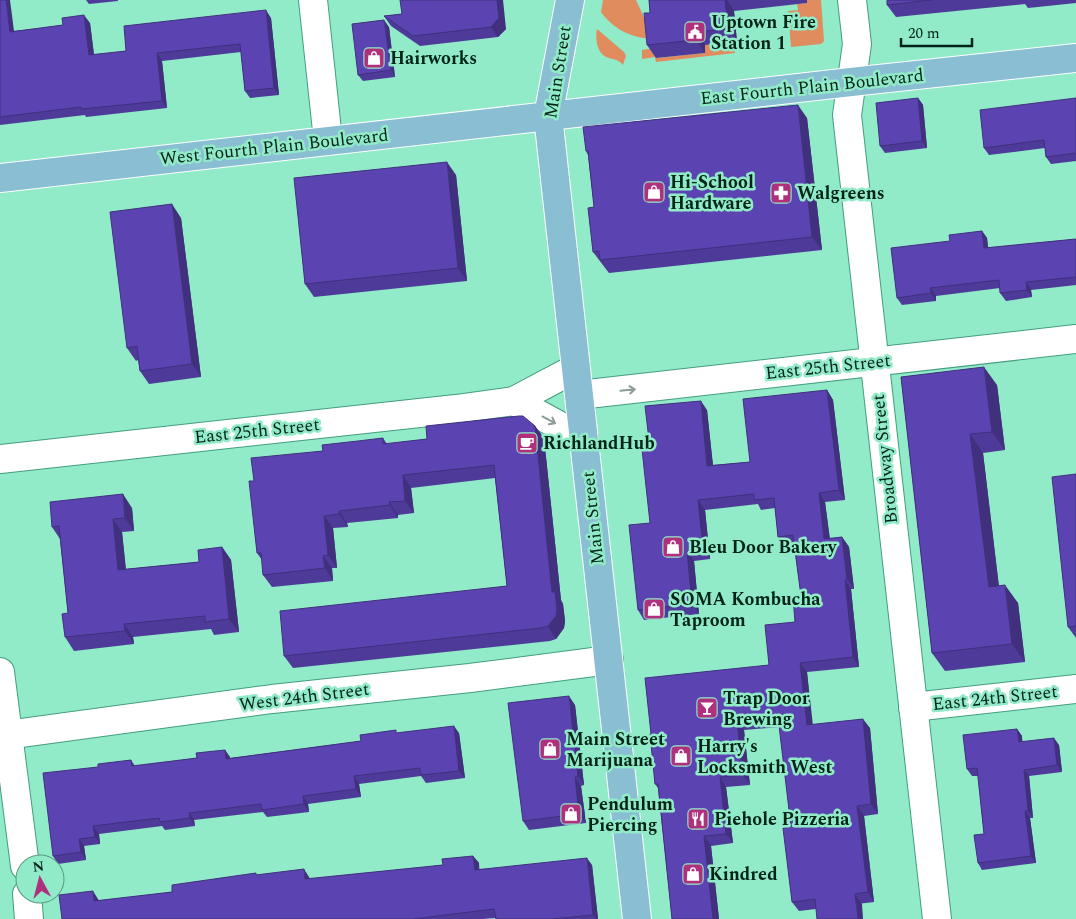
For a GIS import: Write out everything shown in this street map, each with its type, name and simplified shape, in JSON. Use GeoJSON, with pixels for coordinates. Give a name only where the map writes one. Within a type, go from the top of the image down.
{"type":"FeatureCollection","features":[{"type":"Feature","properties":{"kind":"main road","name":"Main Street"},"geometry":{"type":"LineString","coordinates":[[570,0],[548,116],[637,919]]}},
{"type":"Feature","properties":{"kind":"main road","name":"East Fourth Plain Boulevard"},"geometry":{"type":"LineString","coordinates":[[548,116],[1076,58]]}},
{"type":"Feature","properties":{"kind":"main road","name":"West Fourth Plain Boulevard"},"geometry":{"type":"LineString","coordinates":[[0,178],[548,116]]}},
{"type":"Feature","properties":{"kind":"street"},"geometry":{"type":"LineString","coordinates":[[313,0],[328,140]]}},
{"type":"Feature","properties":{"kind":"street","name":"Broadway Street"},"geometry":{"type":"LineString","coordinates":[[852,0],[857,44],[847,115],[937,919]]}},
{"type":"Feature","properties":{"kind":"street","name":"East 25th Street"},"geometry":{"type":"LineString","coordinates":[[579,395],[1076,340]]}},
{"type":"Feature","properties":{"kind":"street","name":"East 25th Street"},"geometry":{"type":"LineString","coordinates":[[0,460],[514,401],[576,368]]}},
{"type":"Feature","properties":{"kind":"street"},"geometry":{"type":"LineString","coordinates":[[514,401],[584,439]]}},
{"type":"Feature","properties":{"kind":"street","name":"West 24th Street"},"geometry":{"type":"LineString","coordinates":[[4,736],[272,699],[470,678],[609,660]]}},
{"type":"Feature","properties":{"kind":"street"},"geometry":{"type":"LineString","coordinates":[[0,672],[4,736],[23,854]]}},
{"type":"Feature","properties":{"kind":"street","name":"East 24th Street"},"geometry":{"type":"LineString","coordinates":[[913,707],[1076,690]]}},
{"type":"Feature","properties":{"kind":"street"},"geometry":{"type":"LineString","coordinates":[[28,904],[29,919]]}},
{"type":"Feature","properties":{"kind":"shaded area"},"geometry":{"type":"Polygon","coordinates":[[[603,0],[636,0],[654,39],[631,35],[612,24],[601,12],[603,0]]]}},
{"type":"Feature","properties":{"kind":"shaded area"},"geometry":{"type":"Polygon","coordinates":[[[807,0],[821,0],[824,41],[821,44],[791,47],[788,11],[798,10],[797,4],[807,3],[807,0]]]}},
{"type":"Feature","properties":{"kind":"shaded area"},"geometry":{"type":"Polygon","coordinates":[[[597,29],[624,52],[626,56],[623,65],[605,56],[599,50],[596,37],[597,29]]]}},
{"type":"Feature","properties":{"kind":"shaded area"},"geometry":{"type":"Polygon","coordinates":[[[734,42],[735,53],[656,62],[655,57],[642,59],[642,50],[655,48],[657,58],[705,53],[705,45],[734,42]]]}},
{"type":"Feature","properties":{"kind":"building"},"geometry":{"type":"Polygon","coordinates":[[[0,0],[6,0],[10,32],[63,25],[62,18],[84,15],[89,55],[126,51],[124,26],[266,10],[274,88],[245,91],[240,44],[157,53],[162,101],[81,109],[81,107],[0,117],[0,0]]]}},
{"type":"Feature","properties":{"kind":"building"},"geometry":{"type":"Polygon","coordinates":[[[400,0],[497,0],[499,18],[491,27],[413,36],[384,16],[402,14],[400,0]]]}},
{"type":"Feature","properties":{"kind":"building"},"geometry":{"type":"Polygon","coordinates":[[[649,0],[725,0],[728,29],[696,32],[696,40],[647,45],[644,13],[650,13],[649,0]]]}},
{"type":"Feature","properties":{"kind":"building"},"geometry":{"type":"Polygon","coordinates":[[[887,0],[931,0],[887,5],[887,0]]]}},
{"type":"Feature","properties":{"kind":"building"},"geometry":{"type":"Polygon","coordinates":[[[384,20],[391,70],[358,75],[352,24],[384,20]]]}},
{"type":"Feature","properties":{"kind":"building"},"geometry":{"type":"Polygon","coordinates":[[[918,98],[922,141],[880,146],[876,103],[918,98]]]}},
{"type":"Feature","properties":{"kind":"building"},"geometry":{"type":"Polygon","coordinates":[[[1076,98],[1076,153],[1046,157],[1044,140],[984,148],[980,110],[1076,98]]]}},
{"type":"Feature","properties":{"kind":"building"},"geometry":{"type":"Polygon","coordinates":[[[798,105],[812,237],[600,260],[599,251],[593,252],[588,208],[594,207],[588,151],[586,151],[583,127],[798,105]]]}},
{"type":"Feature","properties":{"kind":"building"},"geometry":{"type":"Polygon","coordinates":[[[447,162],[458,268],[305,284],[294,178],[447,162]]]}},
{"type":"Feature","properties":{"kind":"building"},"geometry":{"type":"Polygon","coordinates":[[[172,204],[192,364],[140,371],[137,346],[127,348],[110,212],[172,204]]]}},
{"type":"Feature","properties":{"kind":"building"},"geometry":{"type":"Polygon","coordinates":[[[982,231],[984,248],[1076,239],[1076,277],[1026,282],[1027,290],[1000,293],[999,280],[930,288],[931,293],[897,298],[891,248],[950,241],[949,235],[982,231]]]}},
{"type":"Feature","properties":{"kind":"building"},"geometry":{"type":"Polygon","coordinates":[[[984,367],[992,432],[970,434],[989,587],[1005,585],[1012,644],[932,653],[901,377],[984,367]]]}},
{"type":"Feature","properties":{"kind":"building"},"geometry":{"type":"Polygon","coordinates":[[[827,390],[839,490],[819,493],[824,539],[842,537],[853,657],[800,663],[807,725],[863,719],[871,804],[857,806],[868,892],[855,894],[858,919],[817,919],[815,899],[792,902],[783,828],[791,827],[778,717],[737,721],[743,775],[720,777],[726,834],[704,836],[713,919],[672,919],[658,784],[655,784],[645,678],[769,665],[765,625],[795,622],[793,597],[801,596],[793,535],[778,537],[774,498],[754,500],[754,494],[698,500],[703,549],[687,551],[692,604],[638,610],[629,525],[650,523],[641,440],[649,440],[645,406],[701,401],[707,466],[750,462],[743,399],[827,390]]]}},
{"type":"Feature","properties":{"kind":"building"},"geometry":{"type":"Polygon","coordinates":[[[523,416],[535,426],[552,592],[555,592],[557,609],[556,616],[548,626],[284,656],[280,611],[507,586],[494,465],[403,475],[405,501],[389,502],[390,505],[339,511],[339,514],[324,516],[328,555],[323,556],[325,568],[263,575],[261,553],[257,553],[249,481],[254,481],[251,458],[323,451],[322,445],[383,438],[383,444],[427,439],[426,426],[523,416]]]}},
{"type":"Feature","properties":{"kind":"building"},"geometry":{"type":"Polygon","coordinates":[[[1076,474],[1076,626],[1068,627],[1052,477],[1076,474]]]}},
{"type":"Feature","properties":{"kind":"building"},"geometry":{"type":"Polygon","coordinates":[[[123,494],[125,518],[113,519],[118,570],[199,562],[198,550],[222,547],[229,619],[205,622],[205,616],[124,624],[125,631],[65,637],[62,614],[68,613],[59,526],[52,527],[50,502],[123,494]]]}},
{"type":"Feature","properties":{"kind":"building","name":"Main Street Marijuana"},"geometry":{"type":"Polygon","coordinates":[[[569,696],[578,776],[575,777],[579,814],[523,821],[508,703],[569,696]]]}},
{"type":"Feature","properties":{"kind":"building"},"geometry":{"type":"Polygon","coordinates":[[[454,726],[459,771],[421,775],[420,768],[354,776],[356,789],[303,796],[304,804],[262,810],[261,804],[189,813],[190,818],[160,822],[159,818],[93,826],[95,837],[79,839],[81,852],[53,854],[43,773],[98,767],[98,764],[131,760],[132,766],[197,758],[196,753],[225,750],[226,759],[361,741],[360,735],[396,730],[396,733],[454,726]]]}},
{"type":"Feature","properties":{"kind":"building"},"geometry":{"type":"Polygon","coordinates":[[[1017,729],[1019,742],[1054,738],[1057,765],[1024,770],[1028,811],[1025,811],[1031,856],[978,863],[974,835],[984,834],[977,768],[967,769],[963,735],[1017,729]]]}},
{"type":"Feature","properties":{"kind":"building"},"geometry":{"type":"Polygon","coordinates":[[[473,856],[475,870],[587,858],[593,915],[552,919],[496,919],[494,909],[413,919],[62,919],[60,904],[65,904],[65,894],[93,891],[94,901],[172,892],[172,885],[256,873],[256,875],[304,869],[305,879],[443,865],[442,859],[473,856]]]}},
{"type":"Feature","properties":{"kind":"place","name":"Uptown Fire Station 1"},"geometry":{"type":"Point","coordinates":[695,32]}},
{"type":"Feature","properties":{"kind":"place","name":"Hairworks"},"geometry":{"type":"Point","coordinates":[374,58]}},
{"type":"Feature","properties":{"kind":"place","name":"Hi-School Hardware"},"geometry":{"type":"Point","coordinates":[654,192]}},
{"type":"Feature","properties":{"kind":"place","name":"Walgreens"},"geometry":{"type":"Point","coordinates":[781,193]}},
{"type":"Feature","properties":{"kind":"place","name":"RichlandHub"},"geometry":{"type":"Point","coordinates":[527,443]}},
{"type":"Feature","properties":{"kind":"place","name":"Bleu Door Bakery"},"geometry":{"type":"Point","coordinates":[673,547]}},
{"type":"Feature","properties":{"kind":"place","name":"SOMA Kombucha Taproom"},"geometry":{"type":"Point","coordinates":[654,609]}},
{"type":"Feature","properties":{"kind":"place","name":"Trap Door Brewing"},"geometry":{"type":"Point","coordinates":[707,708]}},
{"type":"Feature","properties":{"kind":"place","name":"Main Street Marijuana"},"geometry":{"type":"Point","coordinates":[550,749]}},
{"type":"Feature","properties":{"kind":"place","name":"Harry's Locksmith West"},"geometry":{"type":"Point","coordinates":[681,756]}},
{"type":"Feature","properties":{"kind":"place","name":"Pendulum Piercing"},"geometry":{"type":"Point","coordinates":[571,814]}},
{"type":"Feature","properties":{"kind":"place","name":"Piehole Pizzeria"},"geometry":{"type":"Point","coordinates":[698,819]}},
{"type":"Feature","properties":{"kind":"place","name":"Kindred"},"geometry":{"type":"Point","coordinates":[693,874]}}]}
